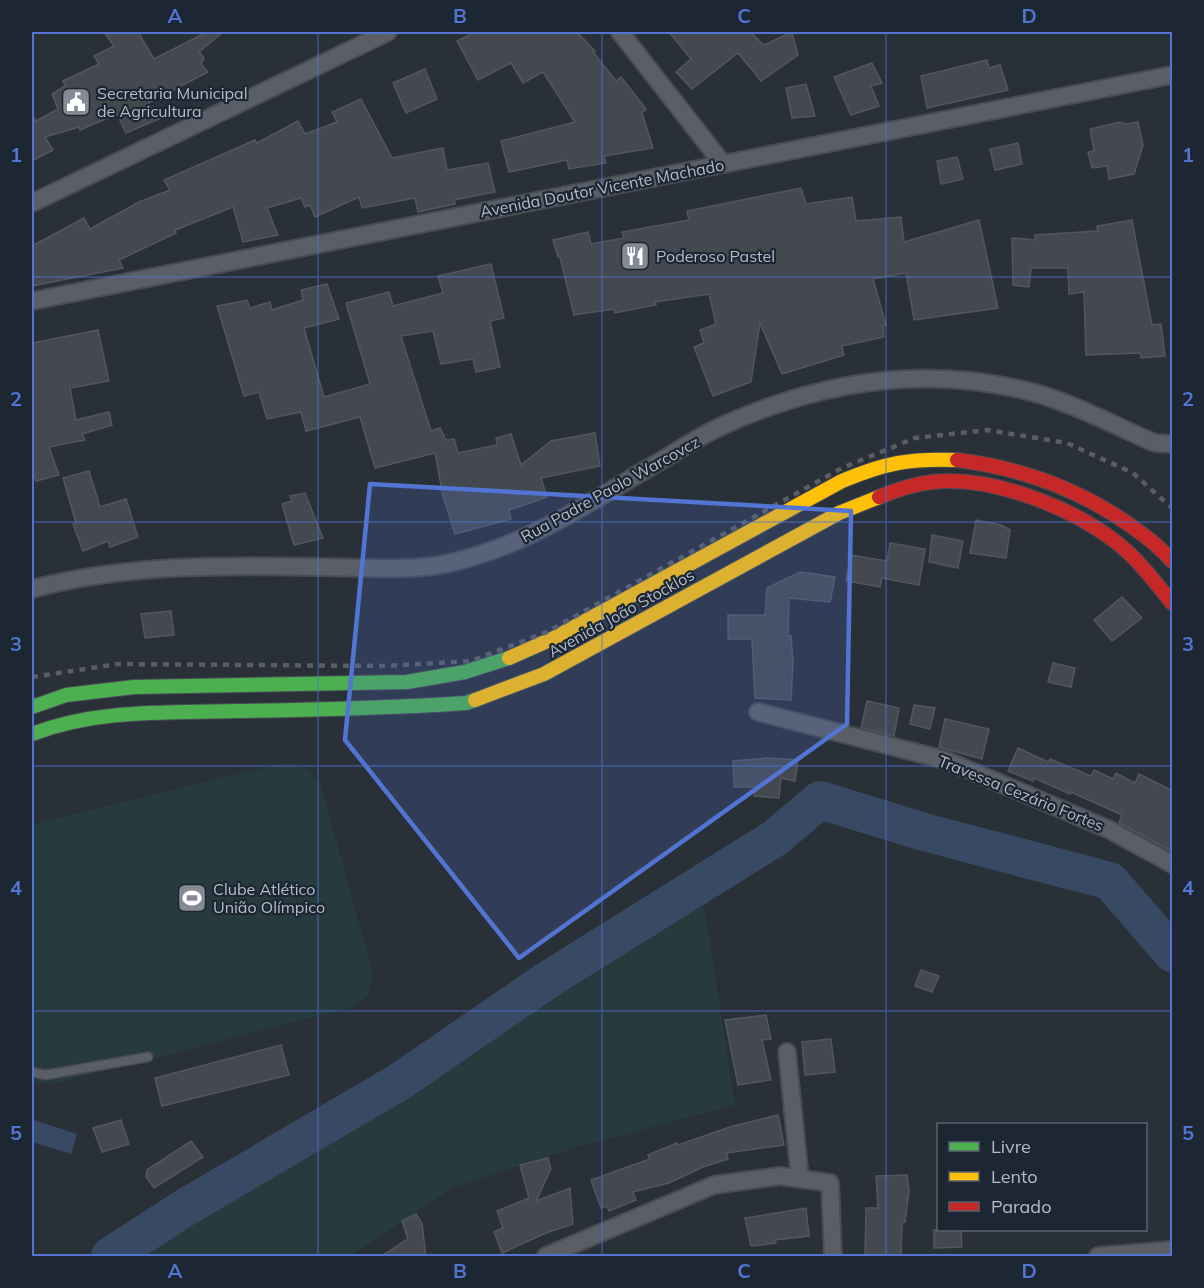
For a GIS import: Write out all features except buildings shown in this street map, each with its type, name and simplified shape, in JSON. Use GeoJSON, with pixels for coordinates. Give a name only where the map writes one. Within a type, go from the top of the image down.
{"type":"FeatureCollection","features":[{"type":"Feature","properties":{"kind":"main road","name":"Avenida João Stocklos"},"geometry":{"type":"LineString","coordinates":[[32,707],[66,695],[134,687],[407,682],[445,678],[481,670],[513,658],[554,638],[842,481],[888,463],[937,460],[987,463],[1033,474],[1087,496],[1128,522],[1173,561]]}},
{"type":"Feature","properties":{"kind":"main road","name":"Avenida João Stocklos"},"geometry":{"type":"LineString","coordinates":[[32,734],[55,725],[111,714],[387,708],[466,703],[544,674],[839,513],[878,496],[934,482],[980,483],[1020,494],[1076,519],[1115,542],[1153,577],[1173,603]]}},
{"type":"Feature","properties":{"kind":"street"},"geometry":{"type":"LineString","coordinates":[[32,203],[388,32]]}},
{"type":"Feature","properties":{"kind":"street"},"geometry":{"type":"LineString","coordinates":[[620,32],[723,164]]}},
{"type":"Feature","properties":{"kind":"street","name":"Avenida Doutor Vicente Machado"},"geometry":{"type":"LineString","coordinates":[[32,302],[1173,75]]}},
{"type":"Feature","properties":{"kind":"street","name":"Rua Padre Paolo Warcovcz"},"geometry":{"type":"LineString","coordinates":[[32,589],[90,576],[155,568],[375,569],[448,564],[526,539],[723,425],[850,384],[923,376],[979,380],[1038,394],[1155,443],[1173,444]]}},
{"type":"Feature","properties":{"kind":"street","name":"Travessa Cezário Fortes"},"geometry":{"type":"LineString","coordinates":[[758,712],[945,760],[1108,829],[1173,864]]}},
{"type":"Feature","properties":{"kind":"street"},"geometry":{"type":"LineString","coordinates":[[787,1052],[800,1179]]}},
{"type":"Feature","properties":{"kind":"street"},"geometry":{"type":"LineString","coordinates":[[546,1257],[714,1185],[780,1176],[830,1183],[833,1257]]}},
{"type":"Feature","properties":{"kind":"street"},"geometry":{"type":"LineString","coordinates":[[1098,1257],[1173,1250]]}},
{"type":"Feature","properties":{"kind":"lane"},"geometry":{"type":"LineString","coordinates":[[32,1072],[45,1075],[148,1057]]}},
{"type":"Feature","properties":{"kind":"highlighted area"},"geometry":{"type":"Polygon","coordinates":[[[370,484],[851,511],[847,724],[519,958],[345,740],[370,484]]]}},
{"type":"Feature","properties":{"kind":"green space","name":"Clube Atlético União Olímpico"},"geometry":{"type":"Polygon","coordinates":[[[284,763],[305,768],[320,783],[373,973],[369,995],[353,1007],[54,1084],[32,1082],[32,824],[284,763]]]}},
{"type":"Feature","properties":{"kind":"green space"},"geometry":{"type":"Polygon","coordinates":[[[704,904],[735,1105],[577,1147],[452,1188],[350,1256],[142,1256],[704,904]]]}},
{"type":"Feature","properties":{"kind":"water"},"geometry":{"type":"Polygon","coordinates":[[[34,1120],[77,1134],[71,1154],[32,1142],[34,1120]]]}},
{"type":"Feature","properties":{"kind":"waterway"},"geometry":{"type":"LineString","coordinates":[[110,1256],[186,1207],[399,1082],[549,979],[775,838],[820,800],[924,832],[1110,881],[1172,953]]}},
{"type":"Feature","properties":{"kind":"railway"},"geometry":{"type":"LineString","coordinates":[[32,677],[118,664],[384,666],[471,661],[547,632],[842,468],[915,438],[987,430],[1067,443],[1133,473],[1172,508]]}},
{"type":"Feature","properties":{"kind":"traffic: fast"},"geometry":{"type":"LineString","coordinates":[[32,707],[66,695],[134,687],[407,682],[465,672],[509,658]]}},
{"type":"Feature","properties":{"kind":"traffic: fast"},"geometry":{"type":"LineString","coordinates":[[32,734],[81,720],[132,714],[379,707],[466,703],[475,700]]}},
{"type":"Feature","properties":{"kind":"traffic: slow"},"geometry":{"type":"LineString","coordinates":[[509,658],[554,638],[842,481],[898,463],[957,460]]}},
{"type":"Feature","properties":{"kind":"traffic: slow"},"geometry":{"type":"LineString","coordinates":[[475,700],[544,674],[839,513],[879,497]]}},
{"type":"Feature","properties":{"kind":"traffic: jam"},"geometry":{"type":"LineString","coordinates":[[957,460],[1027,475],[1071,491],[1114,514],[1154,543],[1172,561]]}},
{"type":"Feature","properties":{"kind":"traffic: jam"},"geometry":{"type":"LineString","coordinates":[[879,497],[919,484],[955,481],[1004,489],[1029,496],[1076,517],[1116,542],[1139,563],[1172,603]]}},
{"type":"Feature","properties":{"kind":"place","name":"Secretaria Municipal de Agricultura"},"geometry":{"type":"Point","coordinates":[76,102]}},
{"type":"Feature","properties":{"kind":"place","name":"Poderoso Pastel"},"geometry":{"type":"Point","coordinates":[635,256]}},
{"type":"Feature","properties":{"kind":"place","name":"Clube Atlético União Olímpico"},"geometry":{"type":"Point","coordinates":[192,898]}}]}
